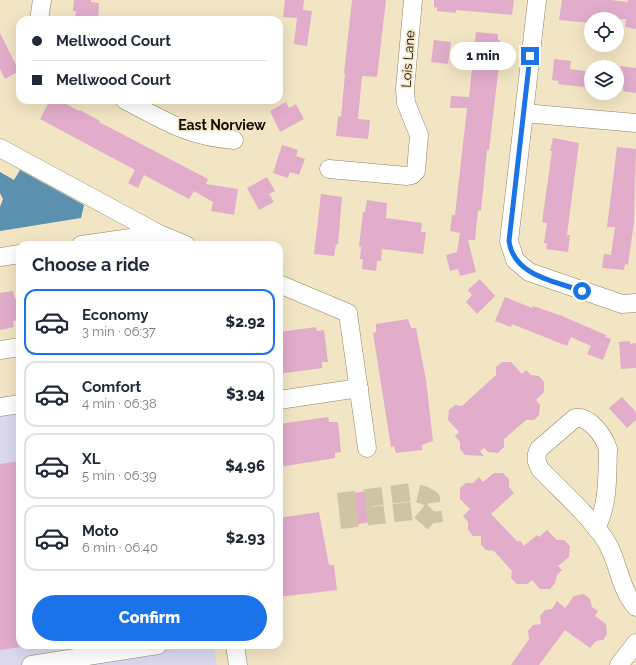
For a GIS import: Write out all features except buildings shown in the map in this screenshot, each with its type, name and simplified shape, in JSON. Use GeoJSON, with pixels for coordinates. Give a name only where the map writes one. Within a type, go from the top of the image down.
{"type":"FeatureCollection","features":[{"type":"Feature","properties":{"kind":"street"},"geometry":{"type":"LineString","coordinates":[[40,16],[42,0]]}},
{"type":"Feature","properties":{"kind":"street","name":"Lois Lane"},"geometry":{"type":"LineString","coordinates":[[329,169],[407,176],[412,175],[416,171],[419,135],[406,103],[405,90],[413,0]]}},
{"type":"Feature","properties":{"kind":"street"},"geometry":{"type":"LineString","coordinates":[[537,0],[509,241],[515,260],[529,272],[622,304],[636,303]]}},
{"type":"Feature","properties":{"kind":"street"},"geometry":{"type":"LineString","coordinates":[[132,104],[177,128],[198,135],[234,140]]}},
{"type":"Feature","properties":{"kind":"street"},"geometry":{"type":"LineString","coordinates":[[524,113],[636,123]]}},
{"type":"Feature","properties":{"kind":"street"},"geometry":{"type":"LineString","coordinates":[[0,148],[159,234],[176,241]]}},
{"type":"Feature","properties":{"kind":"street"},"geometry":{"type":"LineString","coordinates":[[109,241],[159,234]]}},
{"type":"Feature","properties":{"kind":"street"},"geometry":{"type":"LineString","coordinates":[[0,257],[16,255]]}},
{"type":"Feature","properties":{"kind":"street"},"geometry":{"type":"LineString","coordinates":[[283,286],[348,313],[367,448]]}},
{"type":"Feature","properties":{"kind":"street"},"geometry":{"type":"LineString","coordinates":[[0,350],[16,348]]}},
{"type":"Feature","properties":{"kind":"street"},"geometry":{"type":"LineString","coordinates":[[283,399],[359,388]]}},
{"type":"Feature","properties":{"kind":"street"},"geometry":{"type":"LineString","coordinates":[[0,407],[16,405]]}},
{"type":"Feature","properties":{"kind":"street"},"geometry":{"type":"LineString","coordinates":[[596,528],[603,516],[605,504],[608,449],[606,441],[586,419],[580,417],[575,418],[539,449],[536,455],[536,462],[540,469],[596,528],[606,542],[615,561],[622,585],[629,599],[636,607]]}},
{"type":"Feature","properties":{"kind":"street"},"geometry":{"type":"LineString","coordinates":[[619,665],[636,643]]}},
{"type":"Feature","properties":{"kind":"street"},"geometry":{"type":"LineString","coordinates":[[31,665],[133,649]]}},
{"type":"Feature","properties":{"kind":"street"},"geometry":{"type":"LineString","coordinates":[[236,649],[238,665]]}},
{"type":"Feature","properties":{"kind":"shaded area"},"geometry":{"type":"Polygon","coordinates":[[[16,395],[16,649],[215,649],[217,665],[0,665],[0,397],[16,395]]]}},
{"type":"Feature","properties":{"kind":"water"},"geometry":{"type":"Polygon","coordinates":[[[20,170],[84,205],[81,218],[0,231],[0,207],[3,199],[0,193],[0,172],[14,180],[20,170]]]}},
{"type":"Feature","properties":{"kind":"tunnel"},"geometry":{"type":"LineString","coordinates":[[338,502],[411,492],[424,495],[431,499],[434,523]]}},
{"type":"Feature","properties":{"kind":"tunnel"},"geometry":{"type":"LineString","coordinates":[[340,520],[419,510],[434,523]]}},
{"type":"Feature","properties":{"kind":"district","name":"East Norview"},"geometry":{"type":"Point","coordinates":[222,125]}},
{"type":"Feature","properties":{"kind":"route"},"geometry":{"type":"LineString","coordinates":[[530,56],[509,241],[515,260],[522,268],[529,272],[582,291]]}}]}
